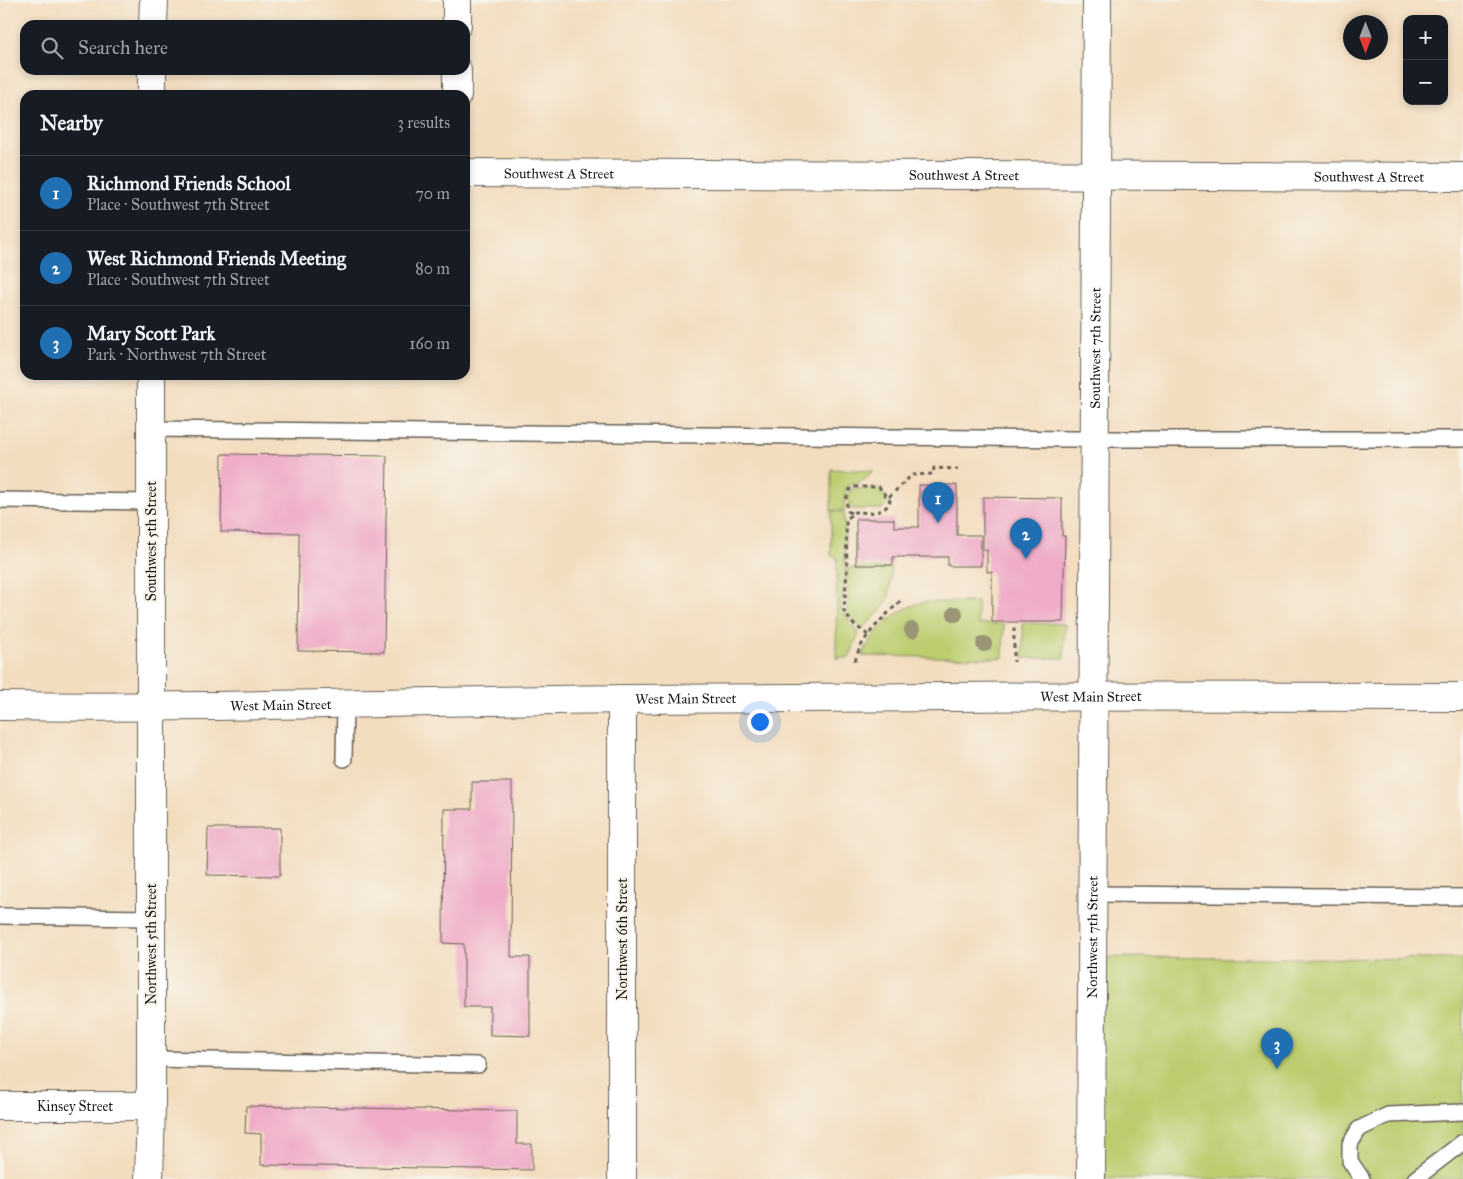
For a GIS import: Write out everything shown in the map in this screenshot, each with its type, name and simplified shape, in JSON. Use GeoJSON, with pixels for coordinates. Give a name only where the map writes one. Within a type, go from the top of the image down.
{"type":"FeatureCollection","features":[{"type":"Feature","properties":{"kind":"street"},"geometry":{"type":"LineString","coordinates":[[153,20],[154,0]]}},
{"type":"Feature","properties":{"kind":"street"},"geometry":{"type":"LineString","coordinates":[[457,0],[457,20]]}},
{"type":"Feature","properties":{"kind":"street","name":"Southwest 7th Street"},"geometry":{"type":"LineString","coordinates":[[1095,695],[1097,0]]}},
{"type":"Feature","properties":{"kind":"street"},"geometry":{"type":"LineString","coordinates":[[152,75],[152,90]]}},
{"type":"Feature","properties":{"kind":"street"},"geometry":{"type":"LineString","coordinates":[[457,75],[457,90]]}},
{"type":"Feature","properties":{"kind":"street","name":"Southwest A Street"},"geometry":{"type":"LineString","coordinates":[[470,173],[1463,177]]}},
{"type":"Feature","properties":{"kind":"street","name":"Southwest 5th Street"},"geometry":{"type":"LineString","coordinates":[[151,380],[151,708]]}},
{"type":"Feature","properties":{"kind":"street","name":"West Main Street"},"geometry":{"type":"LineString","coordinates":[[0,706],[151,708],[622,699],[1095,695],[1463,697]]}},
{"type":"Feature","properties":{"kind":"street","name":"Northwest 7th Street"},"geometry":{"type":"LineString","coordinates":[[1091,1179],[1095,695]]}},
{"type":"Feature","properties":{"kind":"street","name":"Northwest 6th Street"},"geometry":{"type":"LineString","coordinates":[[622,699],[622,1179]]}},
{"type":"Feature","properties":{"kind":"street","name":"Northwest 5th Street"},"geometry":{"type":"LineString","coordinates":[[148,1179],[151,1106],[151,708]]}},
{"type":"Feature","properties":{"kind":"street","name":"Kinsey Street"},"geometry":{"type":"LineString","coordinates":[[0,1106],[151,1106]]}},
{"type":"Feature","properties":{"kind":"lane"},"geometry":{"type":"LineString","coordinates":[[151,429],[1095,439],[1463,439]]}},
{"type":"Feature","properties":{"kind":"lane"},"geometry":{"type":"LineString","coordinates":[[0,500],[151,502]]}},
{"type":"Feature","properties":{"kind":"lane"},"geometry":{"type":"LineString","coordinates":[[344,759],[345,704]]}},
{"type":"Feature","properties":{"kind":"lane"},"geometry":{"type":"LineString","coordinates":[[1092,894],[1463,897]]}},
{"type":"Feature","properties":{"kind":"lane"},"geometry":{"type":"LineString","coordinates":[[0,916],[151,918]]}},
{"type":"Feature","properties":{"kind":"lane"},"geometry":{"type":"LineString","coordinates":[[151,1059],[478,1065]]}},
{"type":"Feature","properties":{"kind":"lane"},"geometry":{"type":"LineString","coordinates":[[1362,1179],[1350,1161],[1350,1144],[1359,1130],[1388,1115],[1463,1112]]}},
{"type":"Feature","properties":{"kind":"lane"},"geometry":{"type":"LineString","coordinates":[[1415,1179],[1463,1142]]}},
{"type":"Feature","properties":{"kind":"path"},"geometry":{"type":"LineString","coordinates":[[889,497],[912,475],[933,474],[934,468],[958,469]]}},
{"type":"Feature","properties":{"kind":"path"},"geometry":{"type":"LineString","coordinates":[[851,487],[879,487],[889,497],[890,502],[887,508],[880,512],[851,513],[848,511],[846,498],[851,487]]}},
{"type":"Feature","properties":{"kind":"path"},"geometry":{"type":"LineString","coordinates":[[851,513],[846,522],[847,570],[844,611],[852,623],[868,635]]}},
{"type":"Feature","properties":{"kind":"path"},"geometry":{"type":"LineString","coordinates":[[855,661],[868,635],[901,600]]}},
{"type":"Feature","properties":{"kind":"path"},"geometry":{"type":"LineString","coordinates":[[1014,628],[1014,662]]}},
{"type":"Feature","properties":{"kind":"green space"},"geometry":{"type":"Polygon","coordinates":[[[831,469],[873,471],[861,482],[846,486],[844,510],[831,510],[831,469]]]}},
{"type":"Feature","properties":{"kind":"green space"},"geometry":{"type":"Polygon","coordinates":[[[878,488],[886,496],[888,503],[882,509],[853,509],[849,506],[848,497],[852,489],[878,488]]]}},
{"type":"Feature","properties":{"kind":"green space"},"geometry":{"type":"Polygon","coordinates":[[[831,511],[844,512],[846,575],[841,607],[850,623],[859,633],[849,658],[836,658],[837,557],[831,556],[831,511]]]}},
{"type":"Feature","properties":{"kind":"green space"},"geometry":{"type":"Polygon","coordinates":[[[848,568],[891,568],[890,589],[886,603],[862,629],[847,613],[848,568]]]}},
{"type":"Feature","properties":{"kind":"green space"},"geometry":{"type":"Polygon","coordinates":[[[924,602],[977,602],[978,624],[1004,624],[1003,658],[862,656],[879,629],[895,615],[924,602]]]}},
{"type":"Feature","properties":{"kind":"green space"},"geometry":{"type":"Polygon","coordinates":[[[1023,623],[1065,624],[1064,658],[1023,658],[1023,623]]]}},
{"type":"Feature","properties":{"kind":"green space"},"geometry":{"type":"Polygon","coordinates":[[[1092,957],[1463,959],[1463,1179],[1091,1179],[1092,957]]]}},
{"type":"Feature","properties":{"kind":"building"},"geometry":{"type":"Polygon","coordinates":[[[222,454],[387,456],[384,652],[298,651],[299,533],[221,532],[222,454]]]}},
{"type":"Feature","properties":{"kind":"building"},"geometry":{"type":"Polygon","coordinates":[[[919,485],[957,485],[957,535],[981,535],[981,566],[948,566],[948,557],[893,557],[893,565],[856,565],[856,519],[894,519],[894,527],[919,527],[919,485]]]}},
{"type":"Feature","properties":{"kind":"building"},"geometry":{"type":"Polygon","coordinates":[[[983,497],[1062,498],[1062,536],[1065,536],[1063,622],[992,622],[992,572],[987,572],[987,550],[983,550],[983,497]]]}},
{"type":"Feature","properties":{"kind":"building"},"geometry":{"type":"Polygon","coordinates":[[[472,782],[512,782],[511,957],[530,957],[530,1036],[490,1035],[490,1007],[464,1007],[464,944],[443,943],[444,809],[472,809],[472,782]]]}},
{"type":"Feature","properties":{"kind":"building"},"geometry":{"type":"Polygon","coordinates":[[[208,828],[280,828],[280,876],[207,875],[208,828]]]}},
{"type":"Feature","properties":{"kind":"building"},"geometry":{"type":"Polygon","coordinates":[[[246,1106],[517,1111],[517,1144],[532,1144],[532,1170],[261,1165],[261,1134],[245,1133],[246,1106]]]}},
{"type":"Feature","properties":{"kind":"place","name":"Richmond Friends School"},"geometry":{"type":"Point","coordinates":[938,523]}},
{"type":"Feature","properties":{"kind":"place","name":"West Richmond Friends Meeting"},"geometry":{"type":"Point","coordinates":[1026,559]}},
{"type":"Feature","properties":{"kind":"place","name":"Mary Scott Park"},"geometry":{"type":"Point","coordinates":[1277,1069]}}]}
